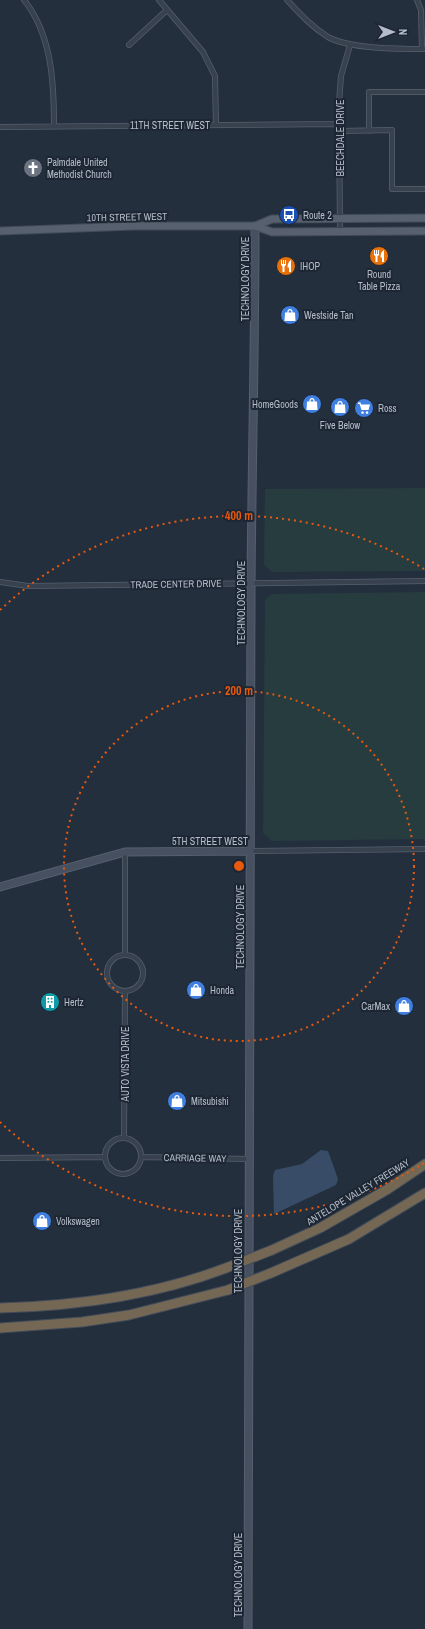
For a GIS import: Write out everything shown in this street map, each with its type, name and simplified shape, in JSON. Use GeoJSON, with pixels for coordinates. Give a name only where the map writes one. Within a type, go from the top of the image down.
{"type":"FeatureCollection","features":[{"type":"Feature","properties":{"kind":"highway","name":"ANTELOPE VALLEY FREEWAY"},"geometry":{"type":"LineString","coordinates":[[0,1308],[30,1307],[90,1301],[148,1290],[226,1268],[272,1250],[320,1228],[388,1189],[425,1164]]}},
{"type":"Feature","properties":{"kind":"highway"},"geometry":{"type":"LineString","coordinates":[[0,1328],[82,1322],[129,1315],[228,1290],[349,1239],[425,1193]]}},
{"type":"Feature","properties":{"kind":"main road","name":"10TH STREET WEST"},"geometry":{"type":"LineString","coordinates":[[255,226],[272,219],[425,218]]}},
{"type":"Feature","properties":{"kind":"main road","name":"10TH STREET WEST"},"geometry":{"type":"LineString","coordinates":[[0,231],[134,226],[255,226],[272,232],[425,231]]}},
{"type":"Feature","properties":{"kind":"main road","name":"TECHNOLOGY DRIVE"},"geometry":{"type":"LineString","coordinates":[[248,1629],[248,1159],[251,583],[255,226]]}},
{"type":"Feature","properties":{"kind":"main road","name":"5TH STREET WEST"},"geometry":{"type":"LineString","coordinates":[[0,887],[125,852],[250,851]]}},
{"type":"Feature","properties":{"kind":"street"},"geometry":{"type":"LineString","coordinates":[[24,0],[40,29],[52,64],[54,126]]}},
{"type":"Feature","properties":{"kind":"street"},"geometry":{"type":"LineString","coordinates":[[159,0],[204,52],[215,76],[216,125]]}},
{"type":"Feature","properties":{"kind":"street"},"geometry":{"type":"LineString","coordinates":[[287,0],[306,21],[329,37],[350,45],[424,49],[421,10],[417,0]]}},
{"type":"Feature","properties":{"kind":"street"},"geometry":{"type":"LineString","coordinates":[[129,45],[167,10]]}},
{"type":"Feature","properties":{"kind":"street","name":"BEECHDALE DRIVE"},"geometry":{"type":"LineString","coordinates":[[340,232],[339,103],[341,76],[350,45]]}},
{"type":"Feature","properties":{"kind":"street"},"geometry":{"type":"LineString","coordinates":[[369,131],[369,92],[425,92]]}},
{"type":"Feature","properties":{"kind":"street","name":"11TH STREET WEST"},"geometry":{"type":"LineString","coordinates":[[0,127],[339,124]]}},
{"type":"Feature","properties":{"kind":"street"},"geometry":{"type":"LineString","coordinates":[[340,132],[392,130],[392,189],[425,188]]}},
{"type":"Feature","properties":{"kind":"street","name":"TRADE CENTER DRIVE"},"geometry":{"type":"LineString","coordinates":[[0,582],[28,586],[425,581]]}},
{"type":"Feature","properties":{"kind":"street","name":"5TH STREET WEST"},"geometry":{"type":"LineString","coordinates":[[250,851],[425,849]]}},
{"type":"Feature","properties":{"kind":"street"},"geometry":{"type":"LineString","coordinates":[[125,852],[125,954]]}},
{"type":"Feature","properties":{"kind":"street"},"geometry":{"type":"LineString","coordinates":[[125,954],[138,960],[142,965],[144,973],[143,981],[138,986],[125,992],[119,991],[108,982],[107,973],[109,964],[117,956],[125,954]]}},
{"type":"Feature","properties":{"kind":"street","name":"AUTO VISTA DRIVE"},"geometry":{"type":"LineString","coordinates":[[124,1137],[125,992]]}},
{"type":"Feature","properties":{"kind":"street"},"geometry":{"type":"LineString","coordinates":[[124,1137],[132,1140],[139,1146],[142,1156],[139,1166],[134,1172],[123,1175],[117,1174],[110,1170],[104,1157],[111,1143],[124,1137]]}},
{"type":"Feature","properties":{"kind":"street","name":"CARRIAGE WAY"},"geometry":{"type":"LineString","coordinates":[[142,1156],[248,1159]]}},
{"type":"Feature","properties":{"kind":"street"},"geometry":{"type":"LineString","coordinates":[[0,1158],[104,1157]]}},
{"type":"Feature","properties":{"kind":"green space"},"geometry":{"type":"Polygon","coordinates":[[[425,488],[425,571],[272,572],[264,565],[265,489],[425,488]]]}},
{"type":"Feature","properties":{"kind":"green space"},"geometry":{"type":"Polygon","coordinates":[[[425,592],[425,839],[272,841],[263,833],[265,600],[272,594],[425,592]]]}},
{"type":"Feature","properties":{"kind":"water"},"geometry":{"type":"Polygon","coordinates":[[[321,1150],[328,1151],[338,1179],[336,1185],[274,1214],[273,1176],[275,1170],[302,1164],[321,1150]]]}},
{"type":"Feature","properties":{"kind":"place","name":"Palmdale United Methodist Church"},"geometry":{"type":"Point","coordinates":[33,168]}},
{"type":"Feature","properties":{"kind":"place","name":"Route 2"},"geometry":{"type":"Point","coordinates":[289,215]}},
{"type":"Feature","properties":{"kind":"place","name":"Round Table Pizza"},"geometry":{"type":"Point","coordinates":[379,256]}},
{"type":"Feature","properties":{"kind":"place","name":"IHOP"},"geometry":{"type":"Point","coordinates":[286,266]}},
{"type":"Feature","properties":{"kind":"place","name":"Westside Tan"},"geometry":{"type":"Point","coordinates":[290,315]}},
{"type":"Feature","properties":{"kind":"place","name":"HomeGoods"},"geometry":{"type":"Point","coordinates":[312,404]}},
{"type":"Feature","properties":{"kind":"place","name":"Five Below"},"geometry":{"type":"Point","coordinates":[340,407]}},
{"type":"Feature","properties":{"kind":"place","name":"Ross"},"geometry":{"type":"Point","coordinates":[364,408]}},
{"type":"Feature","properties":{"kind":"place","name":"Honda"},"geometry":{"type":"Point","coordinates":[196,990]}},
{"type":"Feature","properties":{"kind":"place","name":"Hertz"},"geometry":{"type":"Point","coordinates":[50,1002]}},
{"type":"Feature","properties":{"kind":"place","name":"CarMax"},"geometry":{"type":"Point","coordinates":[404,1006]}},
{"type":"Feature","properties":{"kind":"place","name":"Mitsubishi"},"geometry":{"type":"Point","coordinates":[177,1101]}},
{"type":"Feature","properties":{"kind":"place","name":"Volkswagen"},"geometry":{"type":"Point","coordinates":[42,1221]}}]}
